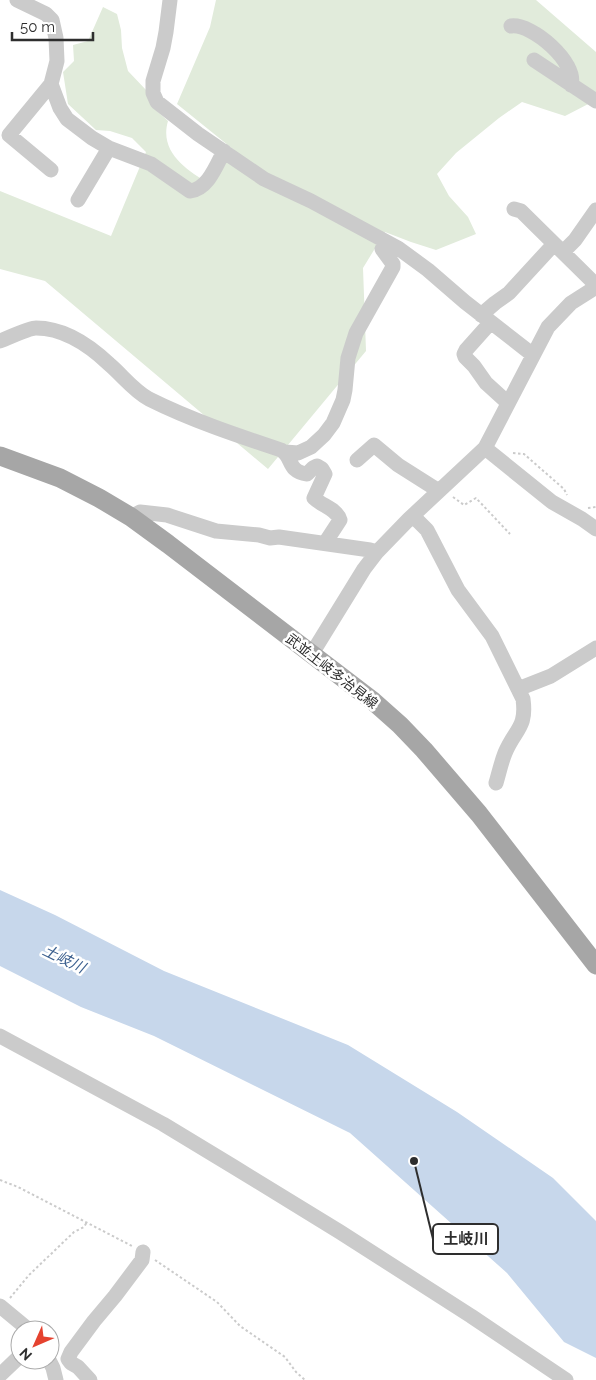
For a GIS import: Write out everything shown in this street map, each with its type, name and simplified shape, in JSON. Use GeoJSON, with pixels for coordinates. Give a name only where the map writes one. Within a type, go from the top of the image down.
{"type":"FeatureCollection","features":[{"type":"Feature","properties":{"kind":"main road","name":"武並土岐多治見線"},"geometry":{"type":"LineString","coordinates":[[0,456],[60,478],[131,517],[372,701],[400,725],[424,750],[479,814],[596,965]]}},
{"type":"Feature","properties":{"kind":"street"},"geometry":{"type":"LineString","coordinates":[[17,0],[46,14],[52,20],[56,38],[57,61],[51,84],[9,135],[51,170]]}},
{"type":"Feature","properties":{"kind":"street"},"geometry":{"type":"LineString","coordinates":[[170,0],[163,48],[153,81],[153,93],[157,102],[166,111],[264,179],[311,201],[398,248],[428,270],[532,355]]}},
{"type":"Feature","properties":{"kind":"street"},"geometry":{"type":"LineString","coordinates":[[511,26],[522,27],[545,40],[570,70],[573,80],[571,85]]}},
{"type":"Feature","properties":{"kind":"street"},"geometry":{"type":"LineString","coordinates":[[534,60],[596,101]]}},
{"type":"Feature","properties":{"kind":"street"},"geometry":{"type":"LineString","coordinates":[[51,84],[60,108],[67,118],[92,138],[109,148],[151,164],[190,191],[196,190],[203,185],[224,151]]}},
{"type":"Feature","properties":{"kind":"street"},"geometry":{"type":"LineString","coordinates":[[78,200],[109,148]]}},
{"type":"Feature","properties":{"kind":"street"},"geometry":{"type":"LineString","coordinates":[[311,655],[364,568],[377,552],[413,516],[446,494],[486,448],[548,327],[571,303],[596,286],[521,211],[514,209]]}},
{"type":"Feature","properties":{"kind":"street"},"geometry":{"type":"LineString","coordinates":[[508,403],[486,383],[464,354],[494,303],[509,293],[559,248],[575,240],[596,210]]}},
{"type":"Feature","properties":{"kind":"street"},"geometry":{"type":"LineString","coordinates":[[0,341],[34,328],[56,331],[78,339],[110,364],[128,384],[148,398],[190,417],[285,452],[298,453],[311,447],[324,435],[339,410],[345,390],[348,358],[356,332],[393,267],[393,264],[382,249]]}},
{"type":"Feature","properties":{"kind":"street"},"geometry":{"type":"LineString","coordinates":[[357,460],[374,445],[398,464],[446,494]]}},
{"type":"Feature","properties":{"kind":"street"},"geometry":{"type":"LineString","coordinates":[[486,448],[552,502],[596,529]]}},
{"type":"Feature","properties":{"kind":"street"},"geometry":{"type":"LineString","coordinates":[[285,452],[294,470],[308,474],[317,466],[324,471],[325,474],[314,498],[336,514],[340,520],[324,544]]}},
{"type":"Feature","properties":{"kind":"street"},"geometry":{"type":"LineString","coordinates":[[131,517],[140,512],[167,515],[216,530],[270,538],[279,537],[377,552]]}},
{"type":"Feature","properties":{"kind":"street"},"geometry":{"type":"LineString","coordinates":[[413,516],[427,530],[458,590],[492,636],[523,699],[522,722],[506,752],[496,783]]}},
{"type":"Feature","properties":{"kind":"street"},"geometry":{"type":"LineString","coordinates":[[518,689],[551,676],[596,648]]}},
{"type":"Feature","properties":{"kind":"street"},"geometry":{"type":"LineString","coordinates":[[0,1036],[163,1124],[227,1162],[463,1310],[566,1380]]}},
{"type":"Feature","properties":{"kind":"street"},"geometry":{"type":"LineString","coordinates":[[90,1380],[68,1358],[94,1321],[142,1260],[143,1252]]}},
{"type":"Feature","properties":{"kind":"street"},"geometry":{"type":"LineString","coordinates":[[1,1307],[17,1320]]}},
{"type":"Feature","properties":{"kind":"street"},"geometry":{"type":"LineString","coordinates":[[0,1375],[10,1366]]}},
{"type":"Feature","properties":{"kind":"path"},"geometry":{"type":"LineString","coordinates":[[510,454],[524,454],[564,489],[568,496]]}},
{"type":"Feature","properties":{"kind":"path"},"geometry":{"type":"LineString","coordinates":[[446,494],[464,505],[476,498],[510,534]]}},
{"type":"Feature","properties":{"kind":"path"},"geometry":{"type":"LineString","coordinates":[[0,1180],[18,1187],[143,1252],[217,1302],[240,1326],[285,1357],[296,1372],[306,1380]]}},
{"type":"Feature","properties":{"kind":"path"},"geometry":{"type":"LineString","coordinates":[[1,1307],[30,1274],[74,1232],[84,1226],[86,1222]]}},
{"type":"Feature","properties":{"kind":"green space"},"geometry":{"type":"Polygon","coordinates":[[[216,0],[536,0],[596,52],[596,100],[565,116],[522,102],[456,153],[437,174],[449,196],[468,217],[476,234],[436,250],[385,232],[363,268],[366,351],[268,469],[45,281],[0,269],[0,191],[111,236],[146,152],[132,138],[110,131],[96,130],[68,104],[63,72],[74,61],[73,45],[88,41],[103,7],[117,14],[121,30],[122,48],[128,71],[147,91],[157,111],[168,121],[167,142],[171,151],[192,173],[210,184],[234,150],[177,104],[210,27],[216,0]]]}},
{"type":"Feature","properties":{"kind":"water"},"geometry":{"type":"Polygon","coordinates":[[[0,890],[55,915],[164,971],[348,1045],[457,1112],[553,1178],[596,1221],[596,1358],[564,1342],[507,1273],[350,1133],[154,1036],[81,1007],[0,966],[0,890]]]}},
{"type":"Feature","properties":{"kind":"place","name":"土岐川"},"geometry":{"type":"Point","coordinates":[414,1161]}}]}
